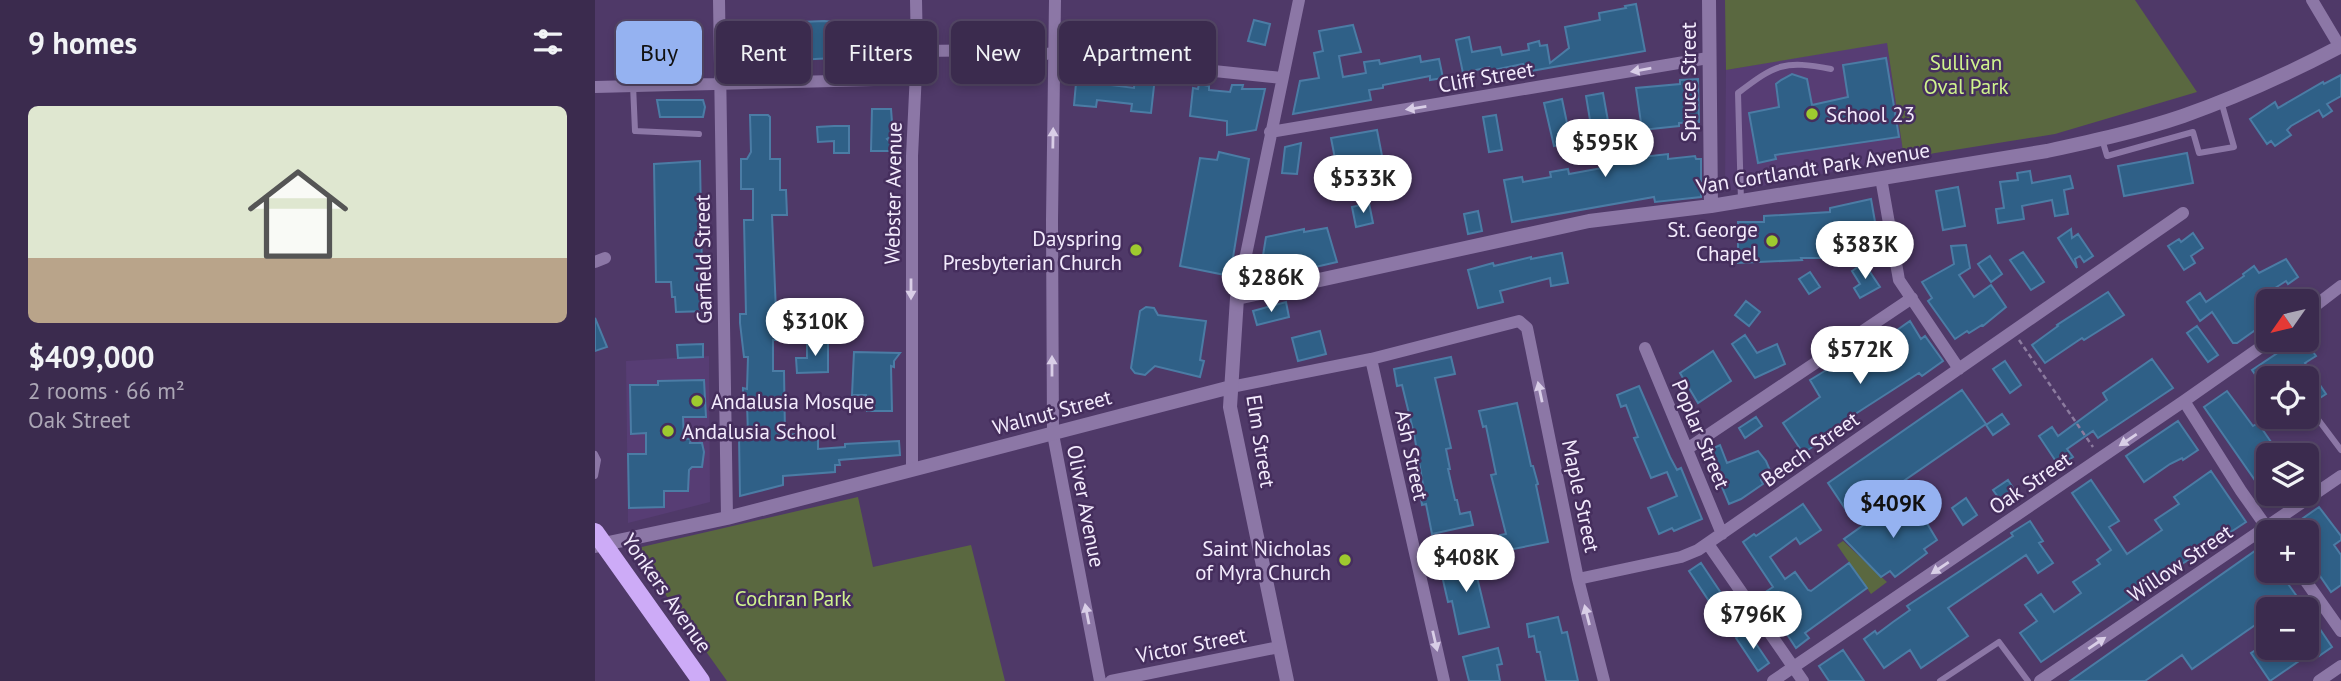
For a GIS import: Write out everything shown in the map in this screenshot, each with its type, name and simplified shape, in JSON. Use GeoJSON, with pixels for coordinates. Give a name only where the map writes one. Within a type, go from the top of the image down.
{"type":"FeatureCollection","features":[{"type":"Feature","properties":{"kind":"main road","name":"Yonkers Avenue"},"geometry":{"type":"LineString","coordinates":[[598,541],[701,681]]}},
{"type":"Feature","properties":{"kind":"street","name":"Garfield Street"},"geometry":{"type":"LineString","coordinates":[[719,0],[719,21]]}},
{"type":"Feature","properties":{"kind":"street","name":"Webster Avenue"},"geometry":{"type":"LineString","coordinates":[[916,0],[916,21]]}},
{"type":"Feature","properties":{"kind":"street","name":"Oliver Avenue"},"geometry":{"type":"LineString","coordinates":[[1055,0],[1053,434],[1100,681]]}},
{"type":"Feature","properties":{"kind":"street","name":"Elm Street"},"geometry":{"type":"LineString","coordinates":[[1287,681],[1230,407],[1237,298],[1299,0]]}},
{"type":"Feature","properties":{"kind":"street","name":"Spruce Street"},"geometry":{"type":"LineString","coordinates":[[1709,0],[1711,206]]}},
{"type":"Feature","properties":{"kind":"street"},"geometry":{"type":"LineString","coordinates":[[2312,0],[2340,47]]}},
{"type":"Feature","properties":{"kind":"street","name":"Van Cortlandt Park Avenue"},"geometry":{"type":"LineString","coordinates":[[1237,298],[1589,220],[1711,206],[2047,151],[2102,139],[2188,114],[2293,72],[2340,47]]}},
{"type":"Feature","properties":{"kind":"street"},"geometry":{"type":"LineString","coordinates":[[937,51],[1011,50],[1282,78]]}},
{"type":"Feature","properties":{"kind":"street","name":"Cliff Street"},"geometry":{"type":"LineString","coordinates":[[1270,132],[1708,58]]}},
{"type":"Feature","properties":{"kind":"street"},"geometry":{"type":"LineString","coordinates":[[595,87],[716,83]]}},
{"type":"Feature","properties":{"kind":"street","name":"Garfield Street"},"geometry":{"type":"LineString","coordinates":[[719,84],[727,518]]}},
{"type":"Feature","properties":{"kind":"street","name":"Webster Avenue"},"geometry":{"type":"LineString","coordinates":[[912,470],[912,156],[915,84]]}},
{"type":"Feature","properties":{"kind":"street"},"geometry":{"type":"LineString","coordinates":[[1881,178],[1898,275],[1959,369]]}},
{"type":"Feature","properties":{"kind":"street","name":"Beech Street"},"geometry":{"type":"LineString","coordinates":[[1578,579],[1681,557],[1708,544],[2183,213]]}},
{"type":"Feature","properties":{"kind":"street"},"geometry":{"type":"LineString","coordinates":[[2319,303],[2341,286]]}},
{"type":"Feature","properties":{"kind":"street"},"geometry":{"type":"LineString","coordinates":[[1687,449],[1912,298]]}},
{"type":"Feature","properties":{"kind":"street","name":"Walnut Street"},"geometry":{"type":"LineString","coordinates":[[598,541],[727,518],[1231,387],[1371,359],[1519,321]]}},
{"type":"Feature","properties":{"kind":"street","name":"Maple Street"},"geometry":{"type":"LineString","coordinates":[[1519,321],[1527,328],[1578,579],[1604,681]]}},
{"type":"Feature","properties":{"kind":"street","name":"Poplar Street"},"geometry":{"type":"LineString","coordinates":[[1645,348],[1722,534]]}},
{"type":"Feature","properties":{"kind":"street","name":"Oak Street"},"geometry":{"type":"LineString","coordinates":[[1773,681],[2256,351]]}},
{"type":"Feature","properties":{"kind":"street","name":"Ash Street"},"geometry":{"type":"LineString","coordinates":[[1371,359],[1444,681]]}},
{"type":"Feature","properties":{"kind":"street"},"geometry":{"type":"LineString","coordinates":[[2184,401],[2262,520]]}},
{"type":"Feature","properties":{"kind":"street","name":"Willow Street"},"geometry":{"type":"LineString","coordinates":[[2280,520],[2341,476]]}},
{"type":"Feature","properties":{"kind":"street","name":"Willow Street"},"geometry":{"type":"LineString","coordinates":[[2040,681],[2256,537]]}},
{"type":"Feature","properties":{"kind":"street"},"geometry":{"type":"LineString","coordinates":[[1708,544],[1803,681]]}},
{"type":"Feature","properties":{"kind":"street"},"geometry":{"type":"LineString","coordinates":[[2307,583],[2341,631]]}},
{"type":"Feature","properties":{"kind":"street","name":"Victor Street"},"geometry":{"type":"LineString","coordinates":[[1111,681],[1279,647]]}},
{"type":"Feature","properties":{"kind":"street"},"geometry":{"type":"LineString","coordinates":[[2319,681],[2341,666]]}},
{"type":"Feature","properties":{"kind":"lane"},"geometry":{"type":"LineString","coordinates":[[1741,201],[1738,93],[1769,70],[1801,63],[1831,69]]}},
{"type":"Feature","properties":{"kind":"lane"},"geometry":{"type":"LineString","coordinates":[[633,85],[635,131],[699,134]]}},
{"type":"Feature","properties":{"kind":"lane"},"geometry":{"type":"LineString","coordinates":[[2188,114],[2199,153],[2234,147],[2221,101]]}},
{"type":"Feature","properties":{"kind":"lane"},"geometry":{"type":"LineString","coordinates":[[2102,139],[2107,156],[2193,132]]}},
{"type":"Feature","properties":{"kind":"lane"},"geometry":{"type":"LineString","coordinates":[[2319,421],[2341,450]]}},
{"type":"Feature","properties":{"kind":"lane"},"geometry":{"type":"LineString","coordinates":[[595,454],[598,460],[595,476]]}},
{"type":"Feature","properties":{"kind":"lane"},"geometry":{"type":"LineString","coordinates":[[1940,681],[1999,642],[2028,681]]}},
{"type":"Feature","properties":{"kind":"path"},"geometry":{"type":"LineString","coordinates":[[2013,331],[2101,458]]}},
{"type":"Feature","properties":{"kind":"shaded area","name":"School 23"},"geometry":{"type":"Polygon","coordinates":[[[1887,42],[1904,158],[1725,191],[1726,70],[1887,42]]]}},
{"type":"Feature","properties":{"kind":"shaded area","name":"Andalusia School"},"geometry":{"type":"Polygon","coordinates":[[[709,356],[710,502],[628,523],[626,361],[709,356]]]}},
{"type":"Feature","properties":{"kind":"green space","name":"Sullivan Oval Park"},"geometry":{"type":"Polygon","coordinates":[[[1725,0],[2135,0],[2197,92],[2055,134],[1904,158],[1887,43],[1726,70],[1725,0]]]}},
{"type":"Feature","properties":{"kind":"green space","name":"Cochran Park"},"geometry":{"type":"Polygon","coordinates":[[[858,497],[873,567],[971,545],[1005,681],[727,681],[633,549],[858,497]]]}},
{"type":"Feature","properties":{"kind":"green space"},"geometry":{"type":"Polygon","coordinates":[[[1843,541],[1887,582],[1871,594],[1837,545],[1843,541]]]}},
{"type":"Feature","properties":{"kind":"building"},"geometry":{"type":"Polygon","coordinates":[[[1636,4],[1645,51],[1525,72],[1523,64],[1463,73],[1456,40],[1469,37],[1472,52],[1500,47],[1502,55],[1529,50],[1528,44],[1539,41],[1540,46],[1547,45],[1550,63],[1569,48],[1565,27],[1600,20],[1599,13],[1636,4]]]}},
{"type":"Feature","properties":{"kind":"building"},"geometry":{"type":"Polygon","coordinates":[[[1254,20],[1270,24],[1265,45],[1248,41],[1254,20]]]}},
{"type":"Feature","properties":{"kind":"building"},"geometry":{"type":"Polygon","coordinates":[[[825,21],[825,58],[811,59],[811,22],[825,21]]]}},
{"type":"Feature","properties":{"kind":"building"},"geometry":{"type":"Polygon","coordinates":[[[1353,25],[1361,52],[1339,56],[1343,77],[1366,73],[1364,62],[1379,60],[1380,64],[1420,56],[1421,62],[1439,59],[1443,78],[1430,80],[1430,76],[1383,85],[1383,88],[1369,90],[1371,100],[1293,114],[1300,81],[1319,78],[1314,53],[1323,51],[1319,31],[1353,25]]]}},
{"type":"Feature","properties":{"kind":"building"},"geometry":{"type":"Polygon","coordinates":[[[1886,58],[1899,137],[1775,155],[1776,159],[1758,163],[1749,113],[1779,107],[1776,84],[1792,74],[1807,79],[1812,105],[1848,97],[1843,65],[1886,58]]]}},
{"type":"Feature","properties":{"kind":"building"},"geometry":{"type":"Polygon","coordinates":[[[2341,75],[2341,96],[2327,104],[2332,111],[2323,117],[2319,110],[2291,126],[2287,130],[2291,135],[2275,146],[2271,141],[2267,144],[2250,119],[2275,102],[2278,108],[2323,82],[2324,84],[2341,75]]]}},
{"type":"Feature","properties":{"kind":"building"},"geometry":{"type":"Polygon","coordinates":[[[1698,79],[1699,122],[1642,130],[1636,88],[1680,84],[1680,80],[1698,79]]]}},
{"type":"Feature","properties":{"kind":"building"},"geometry":{"type":"Polygon","coordinates":[[[1076,84],[1134,88],[1134,84],[1154,84],[1151,113],[1131,111],[1132,104],[1097,100],[1096,107],[1074,105],[1076,84]]]}},
{"type":"Feature","properties":{"kind":"building"},"geometry":{"type":"Polygon","coordinates":[[[1199,84],[1209,86],[1209,90],[1230,92],[1232,85],[1243,85],[1242,89],[1265,89],[1256,130],[1227,135],[1227,121],[1190,116],[1193,88],[1198,89],[1199,84]]]}},
{"type":"Feature","properties":{"kind":"building"},"geometry":{"type":"Polygon","coordinates":[[[1603,93],[1615,160],[1668,154],[1668,159],[1695,156],[1696,159],[1701,159],[1701,197],[1655,202],[1654,197],[1512,222],[1504,180],[1522,177],[1523,182],[1551,177],[1550,172],[1568,169],[1569,174],[1602,168],[1597,144],[1594,144],[1586,96],[1603,93]]]}},
{"type":"Feature","properties":{"kind":"building"},"geometry":{"type":"Polygon","coordinates":[[[1562,99],[1571,142],[1554,146],[1544,103],[1562,99]]]}},
{"type":"Feature","properties":{"kind":"building"},"geometry":{"type":"Polygon","coordinates":[[[657,100],[703,100],[703,117],[660,117],[657,100]]]}},
{"type":"Feature","properties":{"kind":"building"},"geometry":{"type":"Polygon","coordinates":[[[872,109],[891,109],[893,135],[887,139],[899,151],[871,151],[872,109]]]}},
{"type":"Feature","properties":{"kind":"building"},"geometry":{"type":"Polygon","coordinates":[[[750,115],[770,117],[770,159],[780,159],[780,190],[786,190],[787,215],[772,215],[776,312],[784,312],[786,340],[773,340],[773,371],[784,371],[785,434],[818,435],[818,449],[845,447],[845,444],[899,441],[900,455],[839,460],[840,465],[835,465],[835,472],[783,476],[783,485],[740,496],[739,435],[748,435],[747,403],[743,403],[743,388],[747,389],[748,357],[744,357],[740,323],[740,314],[746,314],[744,220],[753,220],[753,189],[741,189],[741,159],[747,159],[751,152],[750,115]]]}},
{"type":"Feature","properties":{"kind":"building"},"geometry":{"type":"Polygon","coordinates":[[[1496,115],[1502,150],[1489,152],[1483,117],[1496,115]]]}},
{"type":"Feature","properties":{"kind":"building"},"geometry":{"type":"Polygon","coordinates":[[[849,126],[849,153],[834,153],[834,141],[818,142],[817,127],[849,126]]]}},
{"type":"Feature","properties":{"kind":"building"},"geometry":{"type":"Polygon","coordinates":[[[1377,130],[1384,166],[1338,174],[1331,138],[1377,130]]]}},
{"type":"Feature","properties":{"kind":"building"},"geometry":{"type":"Polygon","coordinates":[[[1301,143],[1297,174],[1282,173],[1285,147],[1301,143]]]}},
{"type":"Feature","properties":{"kind":"building"},"geometry":{"type":"Polygon","coordinates":[[[1219,152],[1249,159],[1230,276],[1180,266],[1200,158],[1217,160],[1219,152]]]}},
{"type":"Feature","properties":{"kind":"building"},"geometry":{"type":"Polygon","coordinates":[[[2187,153],[2193,183],[2124,196],[2118,166],[2187,153]]]}},
{"type":"Feature","properties":{"kind":"building"},"geometry":{"type":"Polygon","coordinates":[[[700,161],[702,279],[696,285],[701,290],[702,300],[709,300],[709,311],[676,312],[671,282],[656,282],[654,164],[700,161]]]}},
{"type":"Feature","properties":{"kind":"building"},"geometry":{"type":"Polygon","coordinates":[[[2030,171],[2032,183],[2070,176],[2073,188],[2064,190],[2068,214],[2055,216],[2052,200],[2022,206],[2024,219],[1998,223],[1996,209],[2004,208],[2000,182],[2018,180],[2017,173],[2030,171]]]}},
{"type":"Feature","properties":{"kind":"building"},"geometry":{"type":"Polygon","coordinates":[[[1958,187],[1965,226],[1943,230],[1936,191],[1958,187]]]}},
{"type":"Feature","properties":{"kind":"building"},"geometry":{"type":"Polygon","coordinates":[[[1871,199],[1877,233],[1851,237],[1852,258],[1841,256],[1738,263],[1738,222],[1764,222],[1764,216],[1830,212],[1830,208],[1871,199]]]}},
{"type":"Feature","properties":{"kind":"building"},"geometry":{"type":"Polygon","coordinates":[[[1369,203],[1373,223],[1356,227],[1352,207],[1369,203]]]}},
{"type":"Feature","properties":{"kind":"building"},"geometry":{"type":"Polygon","coordinates":[[[1478,211],[1482,231],[1468,234],[1464,214],[1478,211]]]}},
{"type":"Feature","properties":{"kind":"building"},"geometry":{"type":"Polygon","coordinates":[[[1327,228],[1337,262],[1259,280],[1266,237],[1304,229],[1304,232],[1327,228]]]}},
{"type":"Feature","properties":{"kind":"building"},"geometry":{"type":"Polygon","coordinates":[[[2071,229],[2072,238],[2078,234],[2093,256],[2084,262],[2080,256],[2075,259],[2077,268],[2058,238],[2071,229]]]}},
{"type":"Feature","properties":{"kind":"building"},"geometry":{"type":"Polygon","coordinates":[[[2193,233],[2203,248],[2191,256],[2195,263],[2184,270],[2168,246],[2179,239],[2181,242],[2193,233]]]}},
{"type":"Feature","properties":{"kind":"building"},"geometry":{"type":"Polygon","coordinates":[[[1966,245],[1970,268],[1959,275],[1974,297],[1991,285],[2006,307],[1983,326],[1969,333],[1967,331],[1955,339],[1928,301],[1932,298],[1922,282],[1954,264],[1951,246],[1966,245]]]}},
{"type":"Feature","properties":{"kind":"building"},"geometry":{"type":"Polygon","coordinates":[[[2023,252],[2044,282],[2031,290],[2010,260],[2023,252]]]}},
{"type":"Feature","properties":{"kind":"building"},"geometry":{"type":"Polygon","coordinates":[[[1562,253],[1568,283],[1551,286],[1550,278],[1500,291],[1503,302],[1478,308],[1468,270],[1493,263],[1494,266],[1562,253]]]}},
{"type":"Feature","properties":{"kind":"building"},"geometry":{"type":"Polygon","coordinates":[[[1990,256],[2002,274],[1991,282],[1978,264],[1990,256]]]}},
{"type":"Feature","properties":{"kind":"building"},"geometry":{"type":"Polygon","coordinates":[[[2286,259],[2298,277],[2274,289],[2256,289],[2256,330],[2237,343],[2233,343],[2212,312],[2200,321],[2187,302],[2200,293],[2206,302],[2254,266],[2259,273],[2286,259]]]}},
{"type":"Feature","properties":{"kind":"building"},"geometry":{"type":"Polygon","coordinates":[[[1864,263],[1880,287],[1860,298],[1854,288],[1860,284],[1852,271],[1864,263]]]}},
{"type":"Feature","properties":{"kind":"building"},"geometry":{"type":"Polygon","coordinates":[[[1810,272],[1820,287],[1809,294],[1799,279],[1810,272]]]}},
{"type":"Feature","properties":{"kind":"building"},"geometry":{"type":"Polygon","coordinates":[[[2108,292],[2124,315],[2084,340],[2082,338],[2045,363],[2032,345],[2057,325],[2108,292]]]}},
{"type":"Feature","properties":{"kind":"building"},"geometry":{"type":"Polygon","coordinates":[[[1746,301],[1760,312],[1749,326],[1735,315],[1746,301]]]}},
{"type":"Feature","properties":{"kind":"building"},"geometry":{"type":"Polygon","coordinates":[[[1286,302],[1289,317],[1257,325],[1253,311],[1286,302]]]}},
{"type":"Feature","properties":{"kind":"building"},"geometry":{"type":"Polygon","coordinates":[[[1146,307],[1154,308],[1158,315],[1206,321],[1200,360],[1204,361],[1200,377],[1155,366],[1145,375],[1135,373],[1131,368],[1140,311],[1146,307]]]}},
{"type":"Feature","properties":{"kind":"building"},"geometry":{"type":"Polygon","coordinates":[[[595,318],[607,347],[595,351],[595,318]]]}},
{"type":"Feature","properties":{"kind":"building"},"geometry":{"type":"Polygon","coordinates":[[[1910,321],[1921,339],[1925,336],[1943,361],[1922,376],[1919,373],[1849,418],[1837,426],[1840,430],[1803,453],[1783,423],[1820,397],[1810,380],[1859,350],[1871,367],[1900,349],[1890,335],[1910,321]]]}},
{"type":"Feature","properties":{"kind":"building"},"geometry":{"type":"Polygon","coordinates":[[[2197,326],[2218,355],[2208,362],[2187,333],[2197,326]]]}},
{"type":"Feature","properties":{"kind":"building"},"geometry":{"type":"Polygon","coordinates":[[[1320,331],[1326,354],[1298,361],[1292,338],[1320,331]]]}},
{"type":"Feature","properties":{"kind":"building"},"geometry":{"type":"Polygon","coordinates":[[[1745,335],[1757,353],[1777,344],[1785,364],[1755,378],[1732,344],[1745,335]]]}},
{"type":"Feature","properties":{"kind":"building"},"geometry":{"type":"Polygon","coordinates":[[[807,340],[828,340],[828,372],[797,373],[796,358],[807,358],[807,340]]]}},
{"type":"Feature","properties":{"kind":"building"},"geometry":{"type":"Polygon","coordinates":[[[703,344],[703,357],[678,358],[677,345],[703,344]]]}},
{"type":"Feature","properties":{"kind":"building"},"geometry":{"type":"Polygon","coordinates":[[[1713,351],[1731,381],[1698,403],[1680,373],[1713,351]]]}},
{"type":"Feature","properties":{"kind":"building"},"geometry":{"type":"Polygon","coordinates":[[[854,352],[900,353],[894,361],[894,367],[891,366],[892,411],[867,411],[866,395],[852,395],[854,352]]]}},
{"type":"Feature","properties":{"kind":"building"},"geometry":{"type":"Polygon","coordinates":[[[2279,352],[2313,352],[2316,356],[2305,363],[2307,366],[2258,366],[2279,352]]]}},
{"type":"Feature","properties":{"kind":"building"},"geometry":{"type":"Polygon","coordinates":[[[1451,357],[1455,374],[1435,378],[1451,448],[1446,449],[1455,500],[1460,514],[1470,512],[1473,525],[1432,534],[1426,504],[1422,505],[1420,491],[1424,490],[1414,434],[1402,385],[1397,386],[1394,369],[1451,357]]]}},
{"type":"Feature","properties":{"kind":"building"},"geometry":{"type":"Polygon","coordinates":[[[2152,359],[2173,388],[2098,438],[2093,431],[2067,449],[2073,457],[2059,466],[2039,436],[2052,427],[2058,436],[2107,400],[2103,393],[2152,359]]]}},
{"type":"Feature","properties":{"kind":"building"},"geometry":{"type":"Polygon","coordinates":[[[2005,361],[2021,385],[2010,393],[1993,369],[2005,361]]]}},
{"type":"Feature","properties":{"kind":"building"},"geometry":{"type":"Polygon","coordinates":[[[704,380],[706,417],[683,417],[684,439],[691,439],[690,443],[702,443],[704,452],[702,467],[692,467],[689,470],[688,491],[664,491],[664,507],[629,508],[628,454],[646,454],[646,433],[631,434],[630,385],[658,385],[658,381],[704,380]]]}},
{"type":"Feature","properties":{"kind":"building"},"geometry":{"type":"Polygon","coordinates":[[[2319,384],[2326,394],[2319,398],[2319,384]]]}},
{"type":"Feature","properties":{"kind":"building"},"geometry":{"type":"Polygon","coordinates":[[[1639,386],[1670,457],[1677,470],[1681,468],[1702,519],[1674,531],[1672,528],[1659,534],[1648,508],[1677,496],[1667,472],[1651,478],[1634,438],[1638,437],[1626,405],[1621,407],[1617,395],[1639,386]]]}},
{"type":"Feature","properties":{"kind":"building"},"geometry":{"type":"Polygon","coordinates":[[[1962,390],[1986,424],[1876,500],[1871,493],[1846,510],[1828,483],[1962,390]]]}},
{"type":"Feature","properties":{"kind":"building"},"geometry":{"type":"Polygon","coordinates":[[[2227,391],[2253,426],[2256,424],[2256,429],[2262,429],[2272,443],[2256,443],[2256,482],[2204,407],[2227,391]]]}},
{"type":"Feature","properties":{"kind":"building"},"geometry":{"type":"Polygon","coordinates":[[[1517,403],[1531,466],[1538,484],[1536,485],[1548,542],[1503,551],[1500,535],[1506,534],[1491,475],[1496,474],[1486,426],[1483,427],[1479,411],[1517,403]]]}},
{"type":"Feature","properties":{"kind":"building"},"geometry":{"type":"Polygon","coordinates":[[[2002,414],[2009,424],[1993,435],[1986,425],[2002,414]]]}},
{"type":"Feature","properties":{"kind":"building"},"geometry":{"type":"Polygon","coordinates":[[[1756,417],[1762,426],[1745,438],[1739,428],[1756,417]]]}},
{"type":"Feature","properties":{"kind":"building"},"geometry":{"type":"Polygon","coordinates":[[[2178,421],[2198,450],[2183,460],[2182,458],[2170,464],[2144,482],[2126,456],[2178,421]]]}},
{"type":"Feature","properties":{"kind":"building"},"geometry":{"type":"Polygon","coordinates":[[[1720,445],[1727,463],[1758,451],[1772,475],[1761,480],[1763,484],[1741,499],[1729,504],[1707,451],[1720,445]]]}},
{"type":"Feature","properties":{"kind":"building"},"geometry":{"type":"Polygon","coordinates":[[[2211,471],[2246,522],[2176,568],[2178,571],[2159,584],[2158,582],[2041,662],[2020,633],[2037,621],[2025,605],[2041,594],[2054,612],[2081,593],[2073,582],[2100,564],[2097,560],[2111,550],[2072,493],[2091,480],[2119,521],[2109,527],[2127,554],[2162,530],[2155,520],[2179,504],[2174,497],[2211,471]]]}},
{"type":"Feature","properties":{"kind":"building"},"geometry":{"type":"Polygon","coordinates":[[[2008,480],[2017,494],[2003,504],[1993,490],[2008,480]]]}},
{"type":"Feature","properties":{"kind":"building"},"geometry":{"type":"Polygon","coordinates":[[[1966,498],[1977,515],[1963,525],[1952,508],[1966,498]]]}},
{"type":"Feature","properties":{"kind":"building"},"geometry":{"type":"Polygon","coordinates":[[[1913,500],[1937,540],[1924,549],[1927,553],[1895,577],[1890,571],[1881,577],[1844,539],[1879,514],[1883,520],[1913,500]]]}},
{"type":"Feature","properties":{"kind":"building"},"geometry":{"type":"Polygon","coordinates":[[[1803,504],[1821,530],[1800,544],[1796,538],[1770,557],[1785,579],[1795,572],[1811,591],[1849,563],[1867,588],[1805,633],[1809,638],[1796,648],[1761,595],[1773,587],[1743,542],[1803,504]]]}},
{"type":"Feature","properties":{"kind":"building"},"geometry":{"type":"Polygon","coordinates":[[[2319,507],[2341,536],[2341,540],[2334,545],[2341,555],[2341,585],[2331,592],[2319,574],[2319,520],[2300,520],[2319,507]]]}},
{"type":"Feature","properties":{"kind":"building"},"geometry":{"type":"Polygon","coordinates":[[[2030,521],[2043,541],[2039,543],[2053,563],[2038,573],[2026,555],[1948,608],[1968,636],[1921,668],[1910,650],[1884,668],[1864,639],[1875,631],[1877,634],[1910,610],[1907,606],[2013,536],[2011,533],[2030,521]]]}},
{"type":"Feature","properties":{"kind":"building"},"geometry":{"type":"Polygon","coordinates":[[[2256,550],[2256,583],[2287,583],[2297,597],[2256,597],[2256,624],[2192,669],[2182,655],[2145,681],[2070,681],[2256,550]]]}},
{"type":"Feature","properties":{"kind":"building"},"geometry":{"type":"Polygon","coordinates":[[[1485,558],[1488,574],[1477,577],[1489,627],[1459,634],[1452,601],[1448,602],[1440,567],[1485,558]]]}},
{"type":"Feature","properties":{"kind":"building"},"geometry":{"type":"Polygon","coordinates":[[[1701,563],[1721,593],[1709,601],[1689,571],[1701,563]]]}},
{"type":"Feature","properties":{"kind":"building"},"geometry":{"type":"Polygon","coordinates":[[[1558,617],[1562,633],[1567,632],[1578,681],[1546,681],[1534,636],[1529,637],[1527,624],[1558,617]]]}},
{"type":"Feature","properties":{"kind":"building"},"geometry":{"type":"Polygon","coordinates":[[[2319,628],[2332,647],[2319,656],[2319,628]]]}},
{"type":"Feature","properties":{"kind":"building"},"geometry":{"type":"Polygon","coordinates":[[[1744,632],[1748,637],[1750,635],[1769,663],[1758,671],[1736,638],[1744,632]]]}},
{"type":"Feature","properties":{"kind":"building"},"geometry":{"type":"Polygon","coordinates":[[[1498,648],[1502,664],[1497,665],[1500,681],[1469,681],[1463,657],[1498,648]]]}},
{"type":"Feature","properties":{"kind":"building"},"geometry":{"type":"Polygon","coordinates":[[[1843,650],[1864,681],[1829,681],[1819,666],[1843,650]]]}},
{"type":"Feature","properties":{"kind":"building"},"geometry":{"type":"Polygon","coordinates":[[[2256,650],[2256,660],[2300,660],[2270,681],[2251,653],[2256,650]]]}},
{"type":"Feature","properties":{"kind":"place","name":"School 23"},"geometry":{"type":"Point","coordinates":[1812,114]}},
{"type":"Feature","properties":{"kind":"place","name":"St. George Chapel"},"geometry":{"type":"Point","coordinates":[1772,241]}},
{"type":"Feature","properties":{"kind":"place","name":"Dayspring Presbyterian Church"},"geometry":{"type":"Point","coordinates":[1136,250]}},
{"type":"Feature","properties":{"kind":"place","name":"Andalusia Mosque"},"geometry":{"type":"Point","coordinates":[697,401]}},
{"type":"Feature","properties":{"kind":"place","name":"Andalusia School"},"geometry":{"type":"Point","coordinates":[668,431]}},
{"type":"Feature","properties":{"kind":"place","name":"Saint Nicholas of Myra Church"},"geometry":{"type":"Point","coordinates":[1345,560]}}]}
